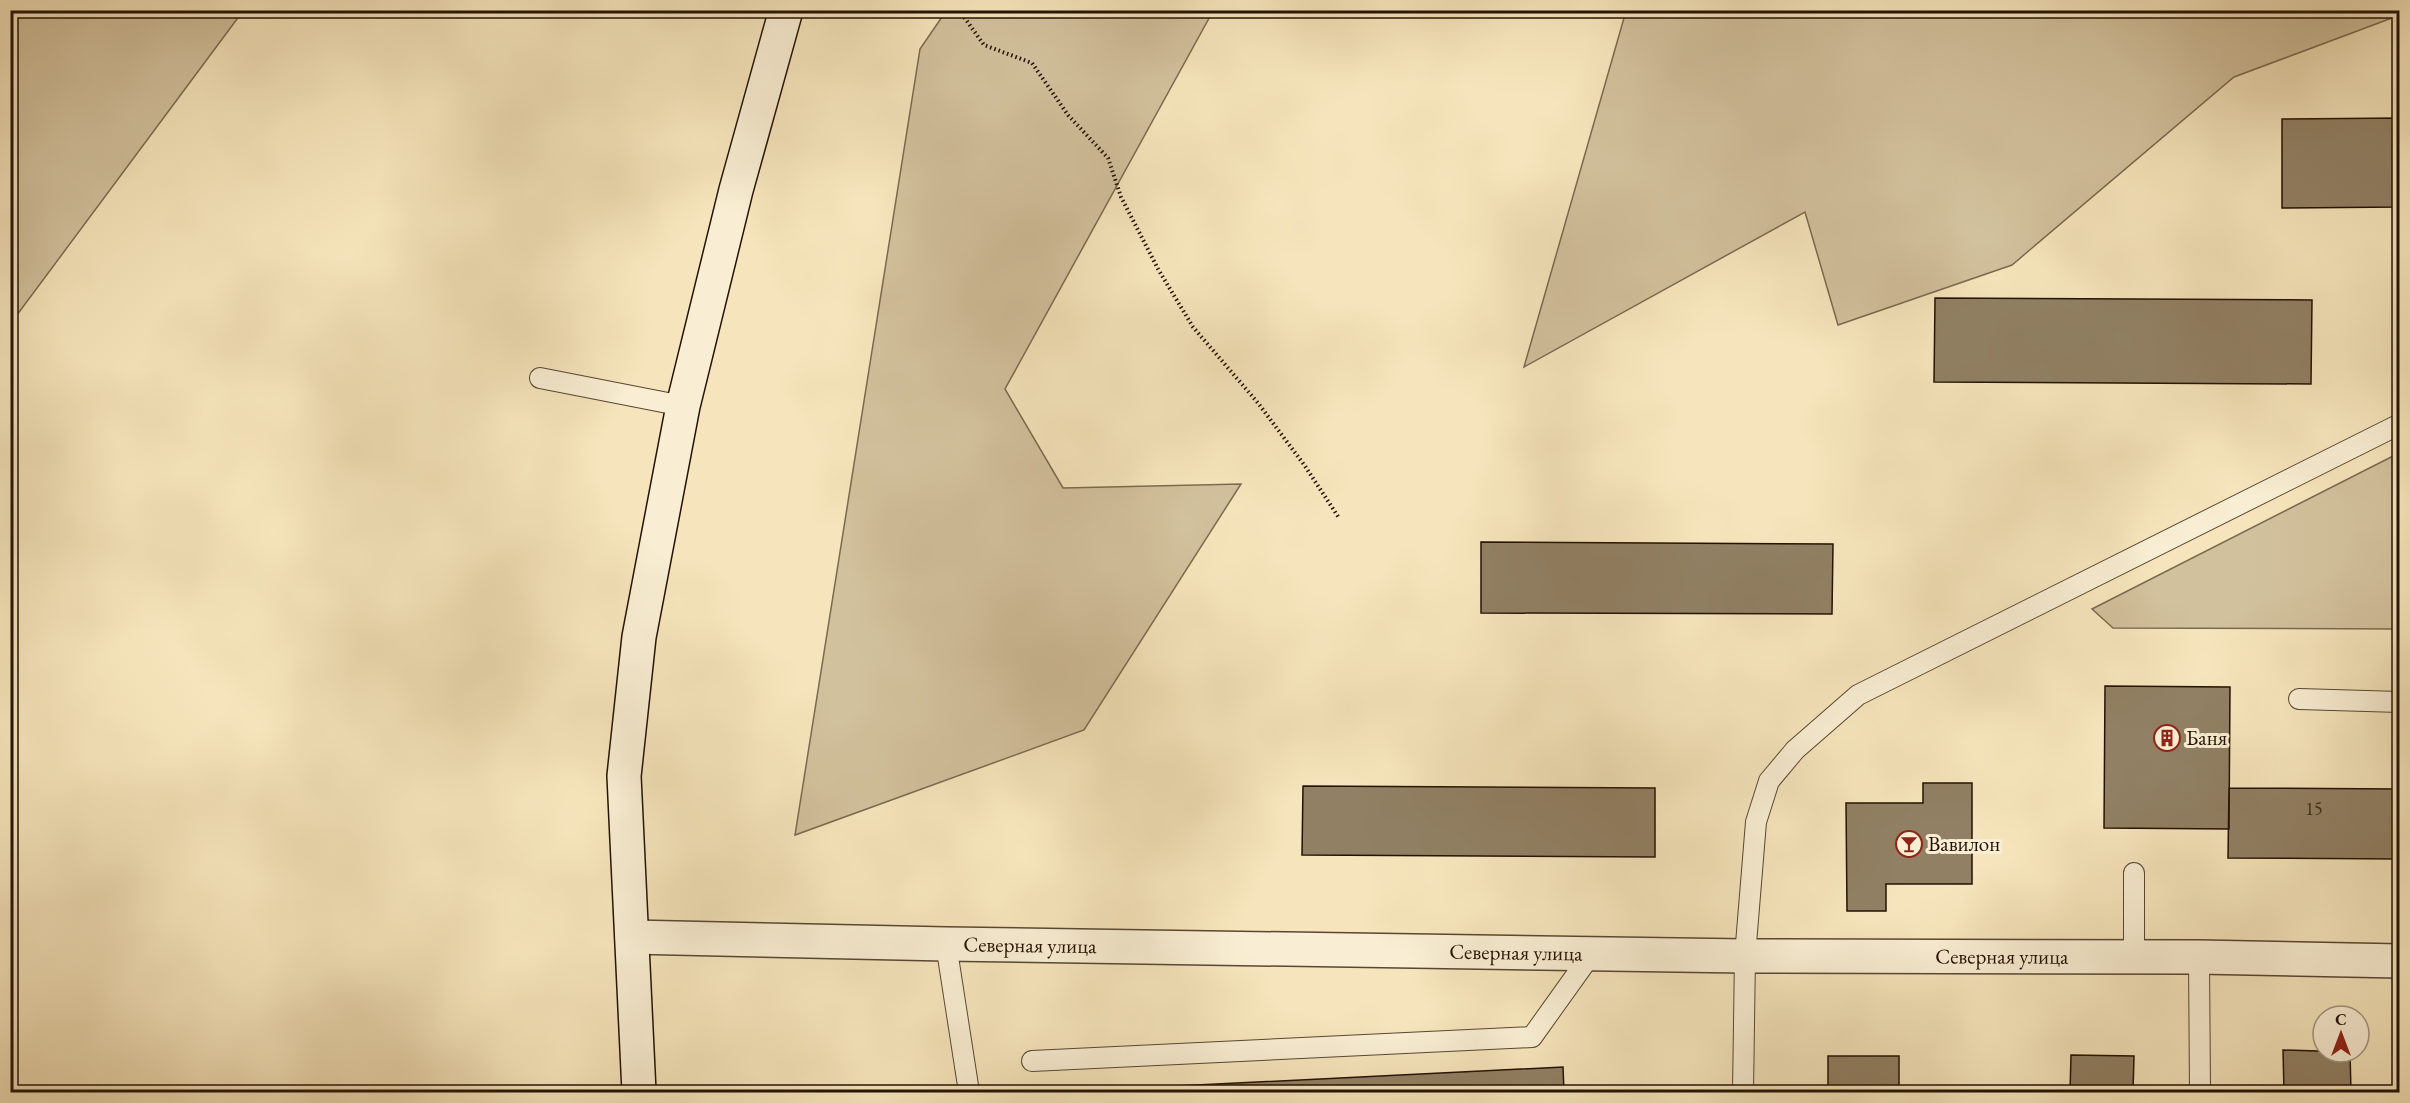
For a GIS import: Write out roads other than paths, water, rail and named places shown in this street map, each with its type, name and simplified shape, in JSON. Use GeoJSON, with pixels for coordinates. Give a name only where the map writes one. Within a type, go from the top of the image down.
{"type":"FeatureCollection","features":[{"type":"Feature","properties":{"kind":"street"},"geometry":{"type":"LineString","coordinates":[[639,1092],[624,776],[639,638],[683,406],[736,190],[786,10]]}},
{"type":"Feature","properties":{"kind":"street","name":"Северная улица"},"geometry":{"type":"LineString","coordinates":[[632,937],[1745,956],[2199,957],[2400,961]]}},
{"type":"Feature","properties":{"kind":"lane"},"geometry":{"type":"LineString","coordinates":[[540,378],[683,406]]}},
{"type":"Feature","properties":{"kind":"lane"},"geometry":{"type":"LineString","coordinates":[[1743,1092],[1745,956],[1756,822],[1769,781],[1795,750],[1858,695],[2400,424]]}},
{"type":"Feature","properties":{"kind":"lane"},"geometry":{"type":"LineString","coordinates":[[2299,699],[2400,702]]}},
{"type":"Feature","properties":{"kind":"lane"},"geometry":{"type":"LineString","coordinates":[[2134,873],[2134,957]]}},
{"type":"Feature","properties":{"kind":"lane"},"geometry":{"type":"LineString","coordinates":[[946,944],[969,1092]]}},
{"type":"Feature","properties":{"kind":"lane"},"geometry":{"type":"LineString","coordinates":[[1032,1061],[1532,1036],[1592,953]]}},
{"type":"Feature","properties":{"kind":"lane"},"geometry":{"type":"LineString","coordinates":[[2199,957],[2200,1092]]}},
{"type":"Feature","properties":{"kind":"place","name":"Баня"},"geometry":{"type":"Point","coordinates":[2167,738]}},
{"type":"Feature","properties":{"kind":"place","name":"Вавилон"},"geometry":{"type":"Point","coordinates":[1909,844]}}]}
